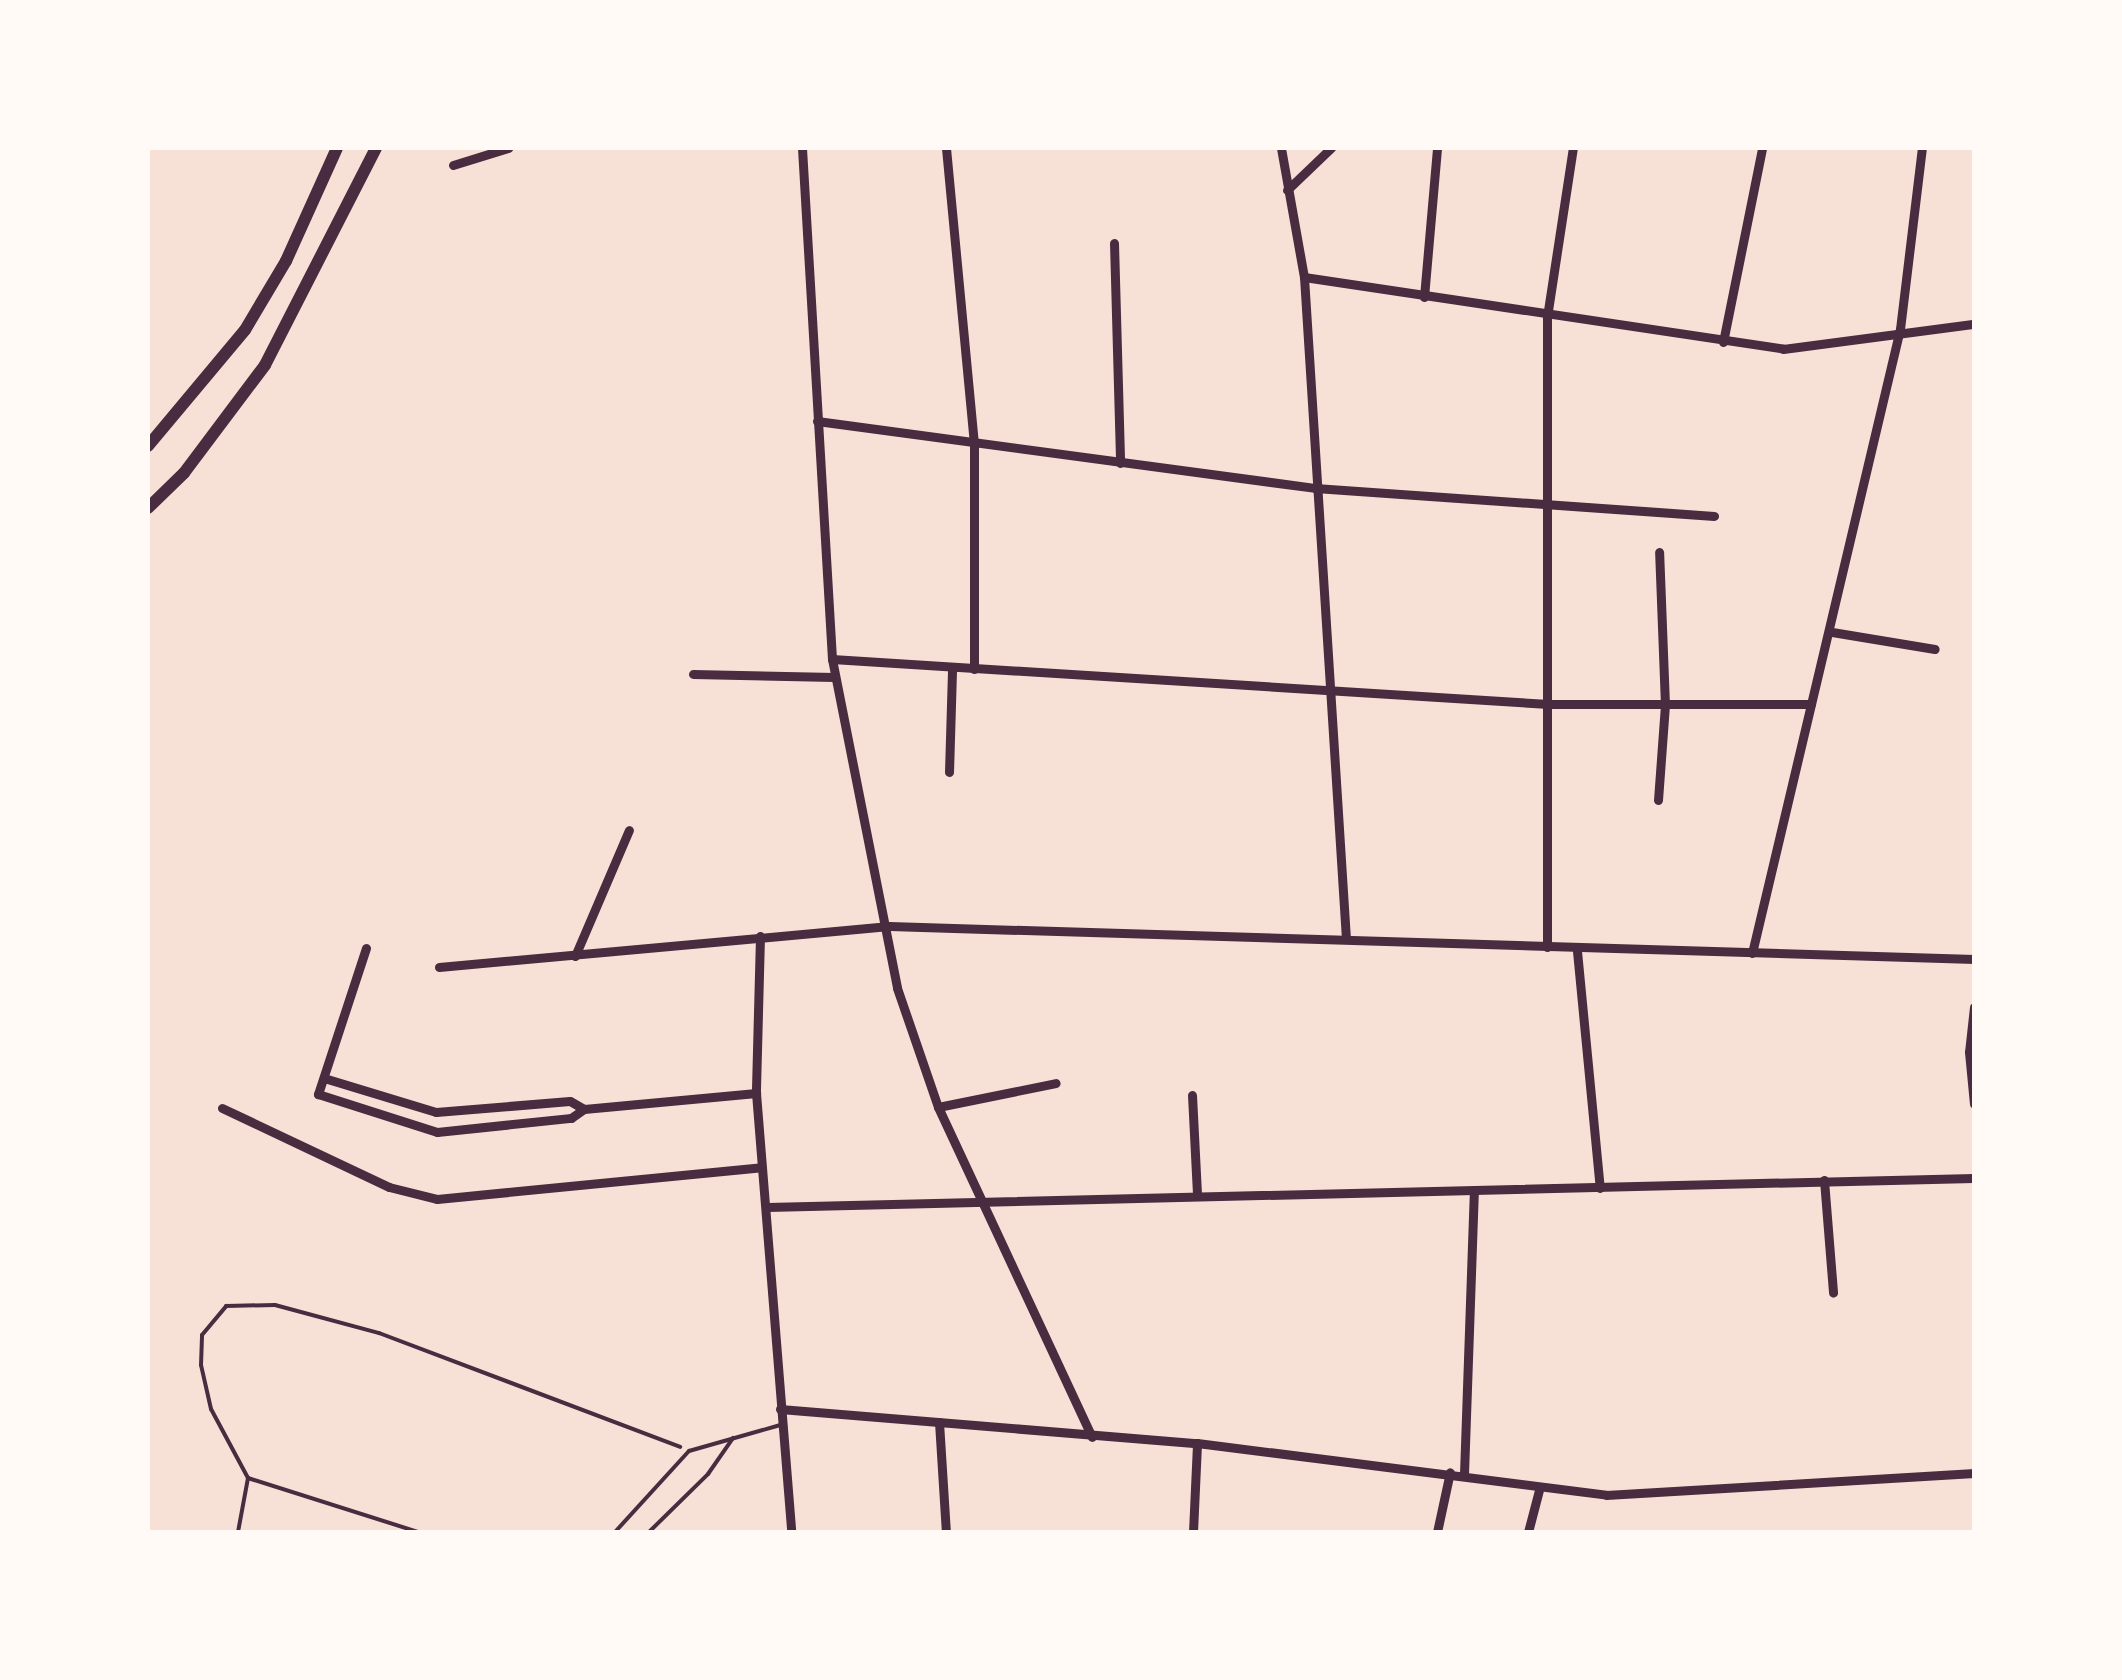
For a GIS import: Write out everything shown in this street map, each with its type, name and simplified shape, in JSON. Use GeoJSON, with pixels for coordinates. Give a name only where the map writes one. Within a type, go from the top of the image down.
{"type":"FeatureCollection","features":[{"type":"Feature","properties":{"kind":"main road"},"geometry":{"type":"LineString","coordinates":[[148,446],[245,330],[286,261],[337,148]]}},
{"type":"Feature","properties":{"kind":"main road"},"geometry":{"type":"LineString","coordinates":[[148,508],[184,474],[265,365],[376,148]]}},
{"type":"Feature","properties":{"kind":"street"},"geometry":{"type":"LineString","coordinates":[[453,165],[508,148]]}},
{"type":"Feature","properties":{"kind":"street"},"geometry":{"type":"LineString","coordinates":[[802,148],[834,677],[889,926],[896,988],[938,1107],[1092,1436]]}},
{"type":"Feature","properties":{"kind":"street"},"geometry":{"type":"LineString","coordinates":[[946,148],[974,443],[974,669]]}},
{"type":"Feature","properties":{"kind":"street"},"geometry":{"type":"LineString","coordinates":[[1281,148],[1304,277],[1346,939]]}},
{"type":"Feature","properties":{"kind":"street"},"geometry":{"type":"LineString","coordinates":[[1287,190],[1332,148]]}},
{"type":"Feature","properties":{"kind":"street"},"geometry":{"type":"LineString","coordinates":[[1424,297],[1437,148]]}},
{"type":"Feature","properties":{"kind":"street"},"geometry":{"type":"LineString","coordinates":[[1546,947],[1550,506],[1547,318],[1573,148]]}},
{"type":"Feature","properties":{"kind":"street"},"geometry":{"type":"LineString","coordinates":[[1723,342],[1762,148]]}},
{"type":"Feature","properties":{"kind":"street"},"geometry":{"type":"LineString","coordinates":[[1752,954],[1811,704],[1832,632],[1900,329],[1922,148]]}},
{"type":"Feature","properties":{"kind":"street"},"geometry":{"type":"LineString","coordinates":[[1114,243],[1120,463]]}},
{"type":"Feature","properties":{"kind":"street"},"geometry":{"type":"LineString","coordinates":[[1304,277],[1547,318],[1783,349],[1900,329],[1974,324]]}},
{"type":"Feature","properties":{"kind":"street"},"geometry":{"type":"LineString","coordinates":[[817,421],[1315,488],[1714,516]]}},
{"type":"Feature","properties":{"kind":"street"},"geometry":{"type":"LineString","coordinates":[[1658,800],[1664,705],[1659,552]]}},
{"type":"Feature","properties":{"kind":"street"},"geometry":{"type":"LineString","coordinates":[[1832,632],[1935,649]]}},
{"type":"Feature","properties":{"kind":"street"},"geometry":{"type":"LineString","coordinates":[[832,659],[1549,704],[1811,704]]}},
{"type":"Feature","properties":{"kind":"street"},"geometry":{"type":"LineString","coordinates":[[950,772],[952,669]]}},
{"type":"Feature","properties":{"kind":"street"},"geometry":{"type":"LineString","coordinates":[[693,674],[834,677]]}},
{"type":"Feature","properties":{"kind":"street"},"geometry":{"type":"LineString","coordinates":[[575,956],[629,830]]}},
{"type":"Feature","properties":{"kind":"street"},"geometry":{"type":"LineString","coordinates":[[440,968],[889,926],[1346,939],[1546,947],[1577,952],[1974,959]]}},
{"type":"Feature","properties":{"kind":"street"},"geometry":{"type":"LineString","coordinates":[[760,936],[756,1093],[791,1532]]}},
{"type":"Feature","properties":{"kind":"street"},"geometry":{"type":"LineString","coordinates":[[366,948],[318,1094],[437,1132],[565,1118],[584,1109],[756,1093]]}},
{"type":"Feature","properties":{"kind":"street"},"geometry":{"type":"LineString","coordinates":[[1577,952],[1600,1188]]}},
{"type":"Feature","properties":{"kind":"street"},"geometry":{"type":"LineString","coordinates":[[1974,1007],[1969,1052],[1974,1104]]}},
{"type":"Feature","properties":{"kind":"street"},"geometry":{"type":"LineString","coordinates":[[324,1078],[436,1112],[563,1102],[584,1109]]}},
{"type":"Feature","properties":{"kind":"street"},"geometry":{"type":"LineString","coordinates":[[938,1107],[1056,1083]]}},
{"type":"Feature","properties":{"kind":"street"},"geometry":{"type":"LineString","coordinates":[[1192,1095],[1196,1194]]}},
{"type":"Feature","properties":{"kind":"street"},"geometry":{"type":"LineString","coordinates":[[563,1102],[565,1118]]}},
{"type":"Feature","properties":{"kind":"street"},"geometry":{"type":"LineString","coordinates":[[222,1108],[389,1187],[437,1199],[761,1168]]}},
{"type":"Feature","properties":{"kind":"street"},"geometry":{"type":"LineString","coordinates":[[436,1112],[437,1132]]}},
{"type":"Feature","properties":{"kind":"street"},"geometry":{"type":"LineString","coordinates":[[767,1206],[1974,1178]]}},
{"type":"Feature","properties":{"kind":"street"},"geometry":{"type":"LineString","coordinates":[[1824,1180],[1833,1293]]}},
{"type":"Feature","properties":{"kind":"street"},"geometry":{"type":"LineString","coordinates":[[1464,1474],[1474,1190]]}},
{"type":"Feature","properties":{"kind":"street"},"geometry":{"type":"LineString","coordinates":[[780,1409],[1197,1444],[1450,1472],[1538,1490],[1606,1495],[1974,1473]]}},
{"type":"Feature","properties":{"kind":"street"},"geometry":{"type":"LineString","coordinates":[[939,1422],[946,1532]]}},
{"type":"Feature","properties":{"kind":"street"},"geometry":{"type":"LineString","coordinates":[[1193,1532],[1197,1444]]}},
{"type":"Feature","properties":{"kind":"street"},"geometry":{"type":"LineString","coordinates":[[1438,1532],[1450,1472]]}},
{"type":"Feature","properties":{"kind":"street"},"geometry":{"type":"LineString","coordinates":[[1528,1532],[1538,1490]]}},
{"type":"Feature","properties":{"kind":"lane"},"geometry":{"type":"LineString","coordinates":[[615,1532],[689,1451],[782,1425]]}},
{"type":"Feature","properties":{"kind":"lane"},"geometry":{"type":"LineString","coordinates":[[649,1532],[708,1474],[733,1438]]}},
{"type":"Feature","properties":{"kind":"path"},"geometry":{"type":"LineString","coordinates":[[238,1532],[248,1478],[217,1425],[202,1365],[202,1335],[211,1317],[249,1302],[379,1334],[689,1451]]}},
{"type":"Feature","properties":{"kind":"path"},"geometry":{"type":"LineString","coordinates":[[248,1478],[418,1532]]}}]}
